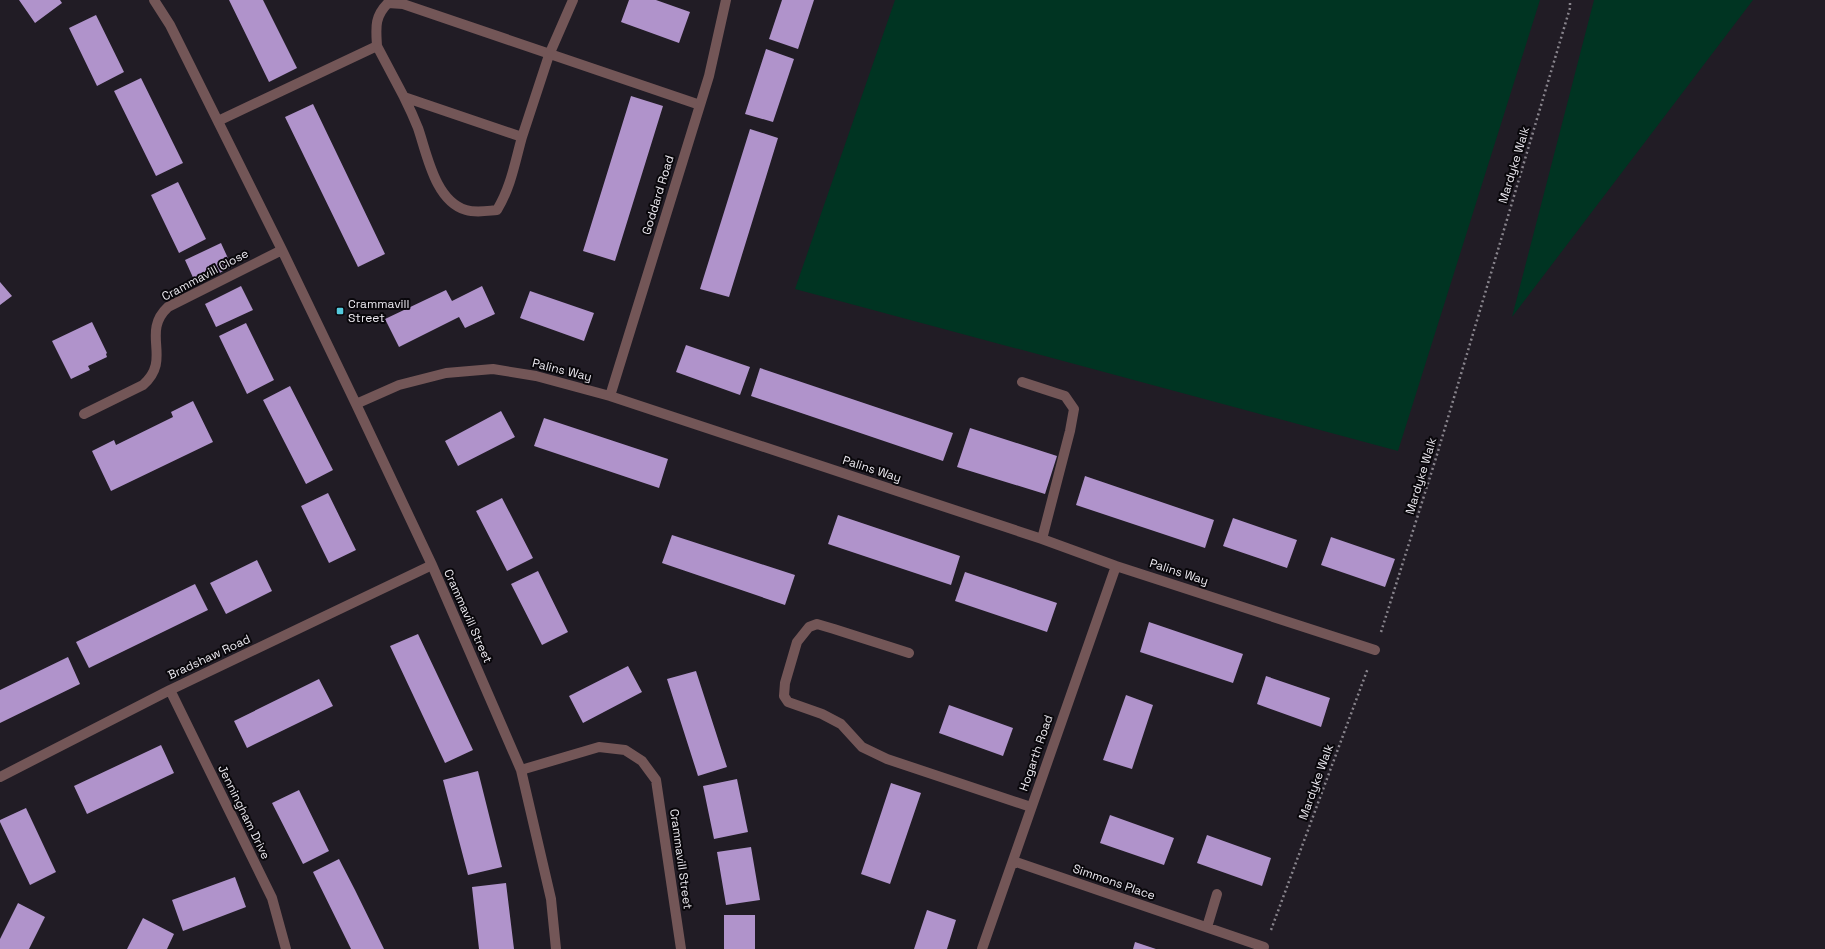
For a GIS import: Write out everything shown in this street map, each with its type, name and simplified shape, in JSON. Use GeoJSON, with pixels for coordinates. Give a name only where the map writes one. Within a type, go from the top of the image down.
{"type":"FeatureCollection","features":[{"type":"Feature","properties":{"kind":"street","name":"Crammavill Street"},"geometry":{"type":"LineString","coordinates":[[154,0],[170,25],[282,250],[356,404],[432,565],[521,770],[551,899],[556,949]]}},
{"type":"Feature","properties":{"kind":"street"},"geometry":{"type":"LineString","coordinates":[[573,0],[549,55],[522,136],[505,197],[497,210],[481,212],[465,210],[448,199],[429,165],[418,128],[404,97],[377,46],[376,28],[379,12],[388,3],[403,2],[549,55],[700,106]]}},
{"type":"Feature","properties":{"kind":"street","name":"Goddard Road"},"geometry":{"type":"LineString","coordinates":[[610,396],[709,76],[726,0]]}},
{"type":"Feature","properties":{"kind":"street"},"geometry":{"type":"LineString","coordinates":[[218,121],[377,46]]}},
{"type":"Feature","properties":{"kind":"street"},"geometry":{"type":"LineString","coordinates":[[404,97],[522,136]]}},
{"type":"Feature","properties":{"kind":"street","name":"Crammavill Close"},"geometry":{"type":"LineString","coordinates":[[84,414],[143,385],[150,379],[158,363],[155,332],[157,320],[168,307],[282,250]]}},
{"type":"Feature","properties":{"kind":"street","name":"Palins Way"},"geometry":{"type":"LineString","coordinates":[[356,404],[399,386],[441,374],[493,369],[536,376],[610,396],[1042,539],[1116,566],[1375,650]]}},
{"type":"Feature","properties":{"kind":"street"},"geometry":{"type":"LineString","coordinates":[[1022,382],[1065,396],[1074,409],[1070,431],[1042,539]]}},
{"type":"Feature","properties":{"kind":"street","name":"Bradshaw Road"},"geometry":{"type":"LineString","coordinates":[[0,777],[170,690],[432,565]]}},
{"type":"Feature","properties":{"kind":"street","name":"Hogarth Road"},"geometry":{"type":"LineString","coordinates":[[982,949],[1116,566]]}},
{"type":"Feature","properties":{"kind":"street"},"geometry":{"type":"LineString","coordinates":[[909,653],[817,624],[809,627],[797,642],[785,683],[784,696],[788,702],[822,714],[841,724],[862,747],[886,759],[1031,807]]}},
{"type":"Feature","properties":{"kind":"street","name":"Jenningham Drive"},"geometry":{"type":"LineString","coordinates":[[170,690],[272,898],[286,949]]}},
{"type":"Feature","properties":{"kind":"street","name":"Crammavill Street"},"geometry":{"type":"LineString","coordinates":[[521,770],[599,747],[625,750],[642,761],[656,780],[681,949]]}},
{"type":"Feature","properties":{"kind":"street","name":"Simmons Place"},"geometry":{"type":"LineString","coordinates":[[1013,861],[1264,947]]}},
{"type":"Feature","properties":{"kind":"street"},"geometry":{"type":"LineString","coordinates":[[1207,927],[1217,894]]}},
{"type":"Feature","properties":{"kind":"path","name":"Mardyke Walk"},"geometry":{"type":"LineString","coordinates":[[1264,947],[1375,650],[1438,450],[1567,16],[1570,0]]}},
{"type":"Feature","properties":{"kind":"green space"},"geometry":{"type":"Polygon","coordinates":[[[895,0],[1540,0],[1398,451],[795,289],[895,0]]]}},
{"type":"Feature","properties":{"kind":"green space"},"geometry":{"type":"Polygon","coordinates":[[[1594,0],[1753,0],[1512,317],[1594,0]]]}},
{"type":"Feature","properties":{"kind":"building"},"geometry":{"type":"Polygon","coordinates":[[[19,0],[60,0],[62,3],[35,23],[19,0]]]}},
{"type":"Feature","properties":{"kind":"building"},"geometry":{"type":"Polygon","coordinates":[[[229,0],[263,0],[297,68],[269,82],[229,0]]]}},
{"type":"Feature","properties":{"kind":"building"},"geometry":{"type":"Polygon","coordinates":[[[629,0],[656,0],[690,12],[679,43],[621,22],[629,0]]]}},
{"type":"Feature","properties":{"kind":"building"},"geometry":{"type":"Polygon","coordinates":[[[782,0],[814,0],[798,49],[769,39],[782,0]]]}},
{"type":"Feature","properties":{"kind":"building"},"geometry":{"type":"Polygon","coordinates":[[[96,15],[124,72],[97,86],[69,28],[96,15]]]}},
{"type":"Feature","properties":{"kind":"building"},"geometry":{"type":"Polygon","coordinates":[[[766,49],[794,59],[773,122],[745,114],[766,49]]]}},
{"type":"Feature","properties":{"kind":"building"},"geometry":{"type":"Polygon","coordinates":[[[141,78],[183,163],[156,176],[114,91],[141,78]]]}},
{"type":"Feature","properties":{"kind":"building"},"geometry":{"type":"Polygon","coordinates":[[[631,96],[663,106],[615,261],[583,251],[631,96]]]}},
{"type":"Feature","properties":{"kind":"building"},"geometry":{"type":"Polygon","coordinates":[[[313,104],[385,254],[358,267],[285,117],[313,104]]]}},
{"type":"Feature","properties":{"kind":"building"},"geometry":{"type":"Polygon","coordinates":[[[750,129],[778,138],[729,297],[700,289],[750,129]]]}},
{"type":"Feature","properties":{"kind":"building"},"geometry":{"type":"Polygon","coordinates":[[[178,182],[206,239],[179,253],[151,195],[178,182]]]}},
{"type":"Feature","properties":{"kind":"building"},"geometry":{"type":"Polygon","coordinates":[[[221,243],[232,267],[196,284],[185,260],[221,243]]]}},
{"type":"Feature","properties":{"kind":"building"},"geometry":{"type":"Polygon","coordinates":[[[0,282],[12,296],[0,305],[0,282]]]}},
{"type":"Feature","properties":{"kind":"building"},"geometry":{"type":"Polygon","coordinates":[[[241,286],[253,310],[216,327],[205,304],[241,286]]]}},
{"type":"Feature","properties":{"kind":"building"},"geometry":{"type":"Polygon","coordinates":[[[482,286],[495,314],[465,328],[459,317],[399,347],[385,319],[446,290],[452,301],[482,286]]]}},
{"type":"Feature","properties":{"kind":"building"},"geometry":{"type":"Polygon","coordinates":[[[530,291],[594,313],[584,341],[520,318],[530,291]]]}},
{"type":"Feature","properties":{"kind":"building"},"geometry":{"type":"Polygon","coordinates":[[[92,322],[107,353],[107,357],[88,366],[90,370],[71,379],[52,341],[92,322]]]}},
{"type":"Feature","properties":{"kind":"building"},"geometry":{"type":"Polygon","coordinates":[[[246,323],[274,380],[247,394],[219,336],[246,323]]]}},
{"type":"Feature","properties":{"kind":"building"},"geometry":{"type":"Polygon","coordinates":[[[686,345],[750,367],[740,395],[676,372],[686,345]]]}},
{"type":"Feature","properties":{"kind":"building"},"geometry":{"type":"Polygon","coordinates":[[[760,368],[953,433],[943,461],[751,396],[760,368]]]}},
{"type":"Feature","properties":{"kind":"building"},"geometry":{"type":"Polygon","coordinates":[[[290,386],[333,470],[306,484],[263,400],[290,386]]]}},
{"type":"Feature","properties":{"kind":"building"},"geometry":{"type":"Polygon","coordinates":[[[193,401],[213,442],[111,491],[92,451],[114,440],[116,445],[173,417],[171,412],[193,401]]]}},
{"type":"Feature","properties":{"kind":"building"},"geometry":{"type":"Polygon","coordinates":[[[501,411],[515,437],[458,466],[445,441],[501,411]]]}},
{"type":"Feature","properties":{"kind":"building"},"geometry":{"type":"Polygon","coordinates":[[[544,418],[668,459],[659,488],[534,446],[544,418]]]}},
{"type":"Feature","properties":{"kind":"building"},"geometry":{"type":"Polygon","coordinates":[[[970,428],[1057,456],[1045,494],[957,467],[970,428]]]}},
{"type":"Feature","properties":{"kind":"building"},"geometry":{"type":"Polygon","coordinates":[[[1085,476],[1214,520],[1205,548],[1076,505],[1085,476]]]}},
{"type":"Feature","properties":{"kind":"building"},"geometry":{"type":"Polygon","coordinates":[[[328,493],[356,550],[329,563],[301,506],[328,493]]]}},
{"type":"Feature","properties":{"kind":"building"},"geometry":{"type":"Polygon","coordinates":[[[502,498],[533,558],[507,571],[476,511],[502,498]]]}},
{"type":"Feature","properties":{"kind":"building"},"geometry":{"type":"Polygon","coordinates":[[[838,515],[960,556],[951,585],[828,544],[838,515]]]}},
{"type":"Feature","properties":{"kind":"building"},"geometry":{"type":"Polygon","coordinates":[[[1233,518],[1297,540],[1287,568],[1223,546],[1233,518]]]}},
{"type":"Feature","properties":{"kind":"building"},"geometry":{"type":"Polygon","coordinates":[[[672,535],[795,575],[785,605],[662,563],[672,535]]]}},
{"type":"Feature","properties":{"kind":"building"},"geometry":{"type":"Polygon","coordinates":[[[1331,537],[1395,559],[1385,587],[1321,565],[1331,537]]]}},
{"type":"Feature","properties":{"kind":"building"},"geometry":{"type":"Polygon","coordinates":[[[257,560],[272,591],[226,614],[210,583],[257,560]]]}},
{"type":"Feature","properties":{"kind":"building"},"geometry":{"type":"Polygon","coordinates":[[[538,571],[568,632],[542,645],[511,584],[538,571]]]}},
{"type":"Feature","properties":{"kind":"building"},"geometry":{"type":"Polygon","coordinates":[[[965,572],[1057,603],[1047,632],[955,601],[965,572]]]}},
{"type":"Feature","properties":{"kind":"building"},"geometry":{"type":"Polygon","coordinates":[[[195,584],[208,610],[89,668],[76,642],[195,584]]]}},
{"type":"Feature","properties":{"kind":"building"},"geometry":{"type":"Polygon","coordinates":[[[1149,622],[1243,654],[1233,683],[1140,652],[1149,622]]]}},
{"type":"Feature","properties":{"kind":"building"},"geometry":{"type":"Polygon","coordinates":[[[418,634],[473,750],[445,763],[390,646],[418,634]]]}},
{"type":"Feature","properties":{"kind":"building"},"geometry":{"type":"Polygon","coordinates":[[[68,657],[80,684],[0,723],[0,690],[68,657]]]}},
{"type":"Feature","properties":{"kind":"building"},"geometry":{"type":"Polygon","coordinates":[[[628,666],[642,692],[583,723],[569,696],[628,666]]]}},
{"type":"Feature","properties":{"kind":"building"},"geometry":{"type":"Polygon","coordinates":[[[696,671],[727,767],[698,776],[667,679],[696,671]]]}},
{"type":"Feature","properties":{"kind":"building"},"geometry":{"type":"Polygon","coordinates":[[[1266,676],[1330,698],[1321,727],[1257,704],[1266,676]]]}},
{"type":"Feature","properties":{"kind":"building"},"geometry":{"type":"Polygon","coordinates":[[[319,679],[333,706],[247,748],[234,721],[319,679]]]}},
{"type":"Feature","properties":{"kind":"building"},"geometry":{"type":"Polygon","coordinates":[[[1126,695],[1153,705],[1132,769],[1103,760],[1126,695]]]}},
{"type":"Feature","properties":{"kind":"building"},"geometry":{"type":"Polygon","coordinates":[[[949,705],[1013,728],[1003,756],[939,733],[949,705]]]}},
{"type":"Feature","properties":{"kind":"building"},"geometry":{"type":"Polygon","coordinates":[[[161,745],[174,773],[87,814],[74,786],[161,745]]]}},
{"type":"Feature","properties":{"kind":"building"},"geometry":{"type":"Polygon","coordinates":[[[478,771],[502,867],[468,875],[443,780],[478,771]]]}},
{"type":"Feature","properties":{"kind":"building"},"geometry":{"type":"Polygon","coordinates":[[[737,779],[748,832],[714,839],[703,786],[737,779]]]}},
{"type":"Feature","properties":{"kind":"building"},"geometry":{"type":"Polygon","coordinates":[[[891,783],[921,793],[890,884],[861,874],[891,783]]]}},
{"type":"Feature","properties":{"kind":"building"},"geometry":{"type":"Polygon","coordinates":[[[299,790],[329,851],[303,864],[272,803],[299,790]]]}},
{"type":"Feature","properties":{"kind":"building"},"geometry":{"type":"Polygon","coordinates":[[[26,808],[56,872],[30,885],[0,822],[0,820],[26,808]]]}},
{"type":"Feature","properties":{"kind":"building"},"geometry":{"type":"Polygon","coordinates":[[[1110,815],[1174,838],[1164,865],[1100,843],[1110,815]]]}},
{"type":"Feature","properties":{"kind":"building"},"geometry":{"type":"Polygon","coordinates":[[[1207,835],[1271,858],[1262,886],[1197,863],[1207,835]]]}},
{"type":"Feature","properties":{"kind":"building"},"geometry":{"type":"Polygon","coordinates":[[[751,847],[760,900],[726,905],[717,852],[751,847]]]}},
{"type":"Feature","properties":{"kind":"building"},"geometry":{"type":"Polygon","coordinates":[[[339,859],[384,949],[351,949],[313,872],[339,859]]]}},
{"type":"Feature","properties":{"kind":"building"},"geometry":{"type":"Polygon","coordinates":[[[235,877],[246,907],[183,931],[172,900],[235,877]]]}},
{"type":"Feature","properties":{"kind":"building"},"geometry":{"type":"Polygon","coordinates":[[[506,883],[514,949],[479,949],[472,887],[506,883]]]}},
{"type":"Feature","properties":{"kind":"building"},"geometry":{"type":"Polygon","coordinates":[[[18,903],[45,917],[29,949],[0,949],[0,939],[18,903]]]}},
{"type":"Feature","properties":{"kind":"building"},"geometry":{"type":"Polygon","coordinates":[[[927,910],[956,920],[947,949],[914,949],[927,910]]]}},
{"type":"Feature","properties":{"kind":"building"},"geometry":{"type":"Polygon","coordinates":[[[724,915],[755,915],[755,949],[724,949],[724,915]]]}},
{"type":"Feature","properties":{"kind":"building"},"geometry":{"type":"Polygon","coordinates":[[[143,918],[174,934],[167,949],[127,949],[143,918]]]}},
{"type":"Feature","properties":{"kind":"building"},"geometry":{"type":"Polygon","coordinates":[[[1135,942],[1156,949],[1133,949],[1135,942]]]}},
{"type":"Feature","properties":{"kind":"place","name":"Crammavill Street"},"geometry":{"type":"Point","coordinates":[340,311]}}]}
